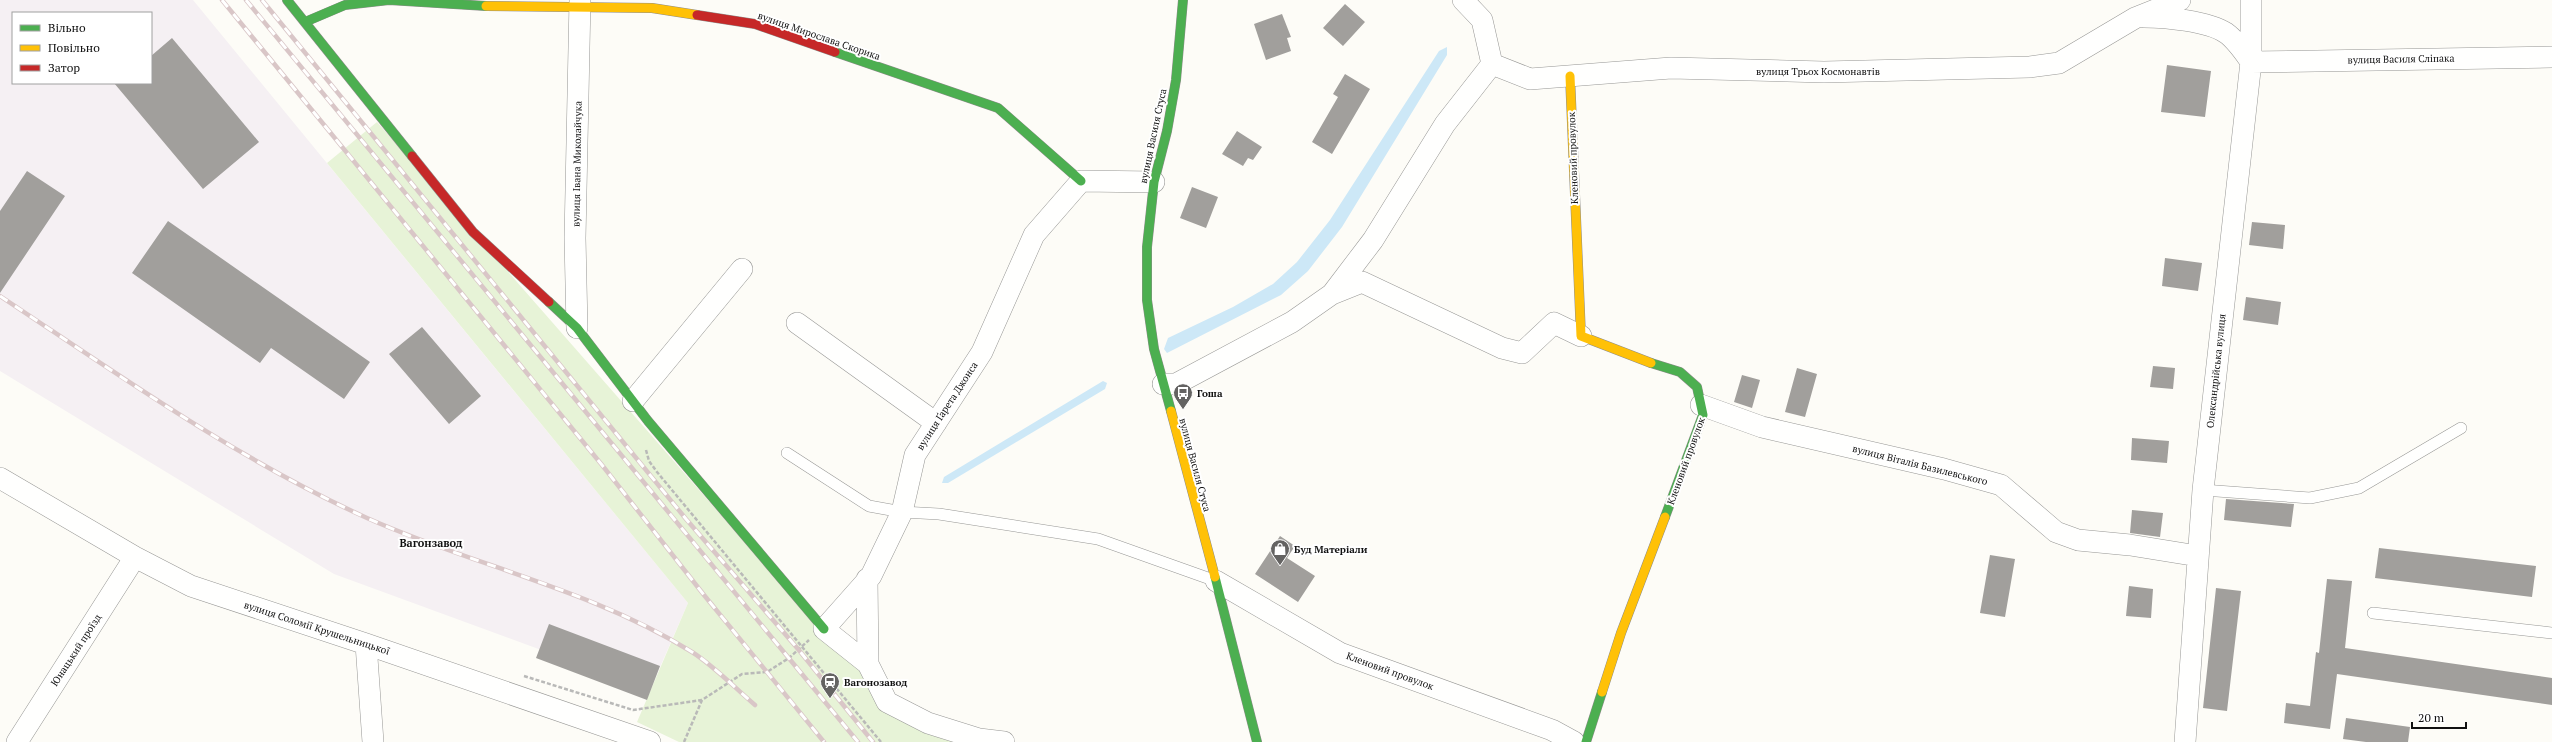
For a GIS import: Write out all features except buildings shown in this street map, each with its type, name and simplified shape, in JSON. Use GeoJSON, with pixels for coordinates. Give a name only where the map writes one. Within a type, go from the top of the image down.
{"type":"FeatureCollection","features":[{"type":"Feature","properties":{"kind":"street"},"geometry":{"type":"LineString","coordinates":[[287,0],[473,232],[577,328],[633,401],[824,629],[868,664],[887,702],[928,723],[979,739],[1004,742]]}},
{"type":"Feature","properties":{"kind":"street","name":"вулиця Мирослава Скорика"},"geometry":{"type":"LineString","coordinates":[[305,22],[345,6],[390,0],[479,6],[580,4],[652,8],[755,24],[998,108],[1081,181]]}},
{"type":"Feature","properties":{"kind":"street","name":"вулиця Василя Стуса"},"geometry":{"type":"LineString","coordinates":[[1183,0],[1176,80],[1167,131],[1154,182],[1147,246],[1147,300],[1154,349],[1257,742]]}},
{"type":"Feature","properties":{"kind":"street"},"geometry":{"type":"LineString","coordinates":[[1332,294],[1372,240],[1445,124],[1492,64],[1482,20],[1463,0]]}},
{"type":"Feature","properties":{"kind":"street","name":"вулиця Трьох Космонавтів"},"geometry":{"type":"LineString","coordinates":[[1492,64],[1530,79],[1671,68],[1824,72],[2030,67],[2059,63],[2135,18],[2180,0]]}},
{"type":"Feature","properties":{"kind":"street","name":"Олександрійська вулиця"},"geometry":{"type":"LineString","coordinates":[[2185,742],[2203,490],[2251,62],[2251,0]]}},
{"type":"Feature","properties":{"kind":"street","name":"вулиця Івана Миколайчука"},"geometry":{"type":"LineString","coordinates":[[577,328],[575,238],[580,4]]}},
{"type":"Feature","properties":{"kind":"street","name":"вулиця Трьох Космонавтів"},"geometry":{"type":"LineString","coordinates":[[2135,18],[2162,17],[2205,25],[2225,33],[2251,62]]}},
{"type":"Feature","properties":{"kind":"street","name":"вулиця Василя Сліпака"},"geometry":{"type":"LineString","coordinates":[[2251,62],[2552,57]]}},
{"type":"Feature","properties":{"kind":"street","name":"Кленовий провулок"},"geometry":{"type":"LineString","coordinates":[[1570,76],[1581,336],[1638,359],[1680,372],[1697,387],[1703,415],[1621,633],[1586,742]]}},
{"type":"Feature","properties":{"kind":"street"},"geometry":{"type":"LineString","coordinates":[[1081,181],[1154,182]]}},
{"type":"Feature","properties":{"kind":"street","name":"вулиця Ґарета Джонса"},"geometry":{"type":"LineString","coordinates":[[824,629],[867,580],[902,512],[914,455],[982,352],[1034,235],[1081,181]]}},
{"type":"Feature","properties":{"kind":"street"},"geometry":{"type":"LineString","coordinates":[[633,401],[742,269]]}},
{"type":"Feature","properties":{"kind":"street"},"geometry":{"type":"LineString","coordinates":[[1163,384],[1176,384],[1292,322],[1332,294],[1362,282],[1502,348],[1522,353],[1554,323],[1581,336]]}},
{"type":"Feature","properties":{"kind":"street"},"geometry":{"type":"LineString","coordinates":[[797,323],[936,423]]}},
{"type":"Feature","properties":{"kind":"street","name":"вулиця Віталія Базилевського"},"geometry":{"type":"LineString","coordinates":[[1701,405],[1762,427],[2001,485],[2056,532],[2078,540],[2130,545],[2198,556]]}},
{"type":"Feature","properties":{"kind":"street","name":"вулиця Соломії Крушельницької"},"geometry":{"type":"LineString","coordinates":[[0,478],[135,557],[191,586],[366,644],[650,742]]}},
{"type":"Feature","properties":{"kind":"street","name":"Юнацький проїзд"},"geometry":{"type":"LineString","coordinates":[[17,742],[135,557]]}},
{"type":"Feature","properties":{"kind":"street"},"geometry":{"type":"LineString","coordinates":[[867,580],[868,664]]}},
{"type":"Feature","properties":{"kind":"street","name":"Кленовий провулок"},"geometry":{"type":"LineString","coordinates":[[1216,581],[1340,653],[1552,730],[1574,742]]}},
{"type":"Feature","properties":{"kind":"street"},"geometry":{"type":"LineString","coordinates":[[366,644],[374,742]]}},
{"type":"Feature","properties":{"kind":"lane"},"geometry":{"type":"LineString","coordinates":[[2203,490],[2310,498],[2358,488],[2461,428]]}},
{"type":"Feature","properties":{"kind":"lane"},"geometry":{"type":"LineString","coordinates":[[787,453],[869,506],[902,512],[939,514],[1098,539],[1216,581]]}},
{"type":"Feature","properties":{"kind":"lane"},"geometry":{"type":"LineString","coordinates":[[2373,613],[2552,633]]}},
{"type":"Feature","properties":{"kind":"path"},"geometry":{"type":"LineString","coordinates":[[645,446],[649,461],[657,472],[881,742]]}},
{"type":"Feature","properties":{"kind":"path"},"geometry":{"type":"LineString","coordinates":[[518,674],[633,710],[702,700],[742,674],[767,672],[824,629]]}},
{"type":"Feature","properties":{"kind":"path"},"geometry":{"type":"LineString","coordinates":[[684,742],[702,700]]}},
{"type":"Feature","properties":{"kind":"shaded area"},"geometry":{"type":"Polygon","coordinates":[[[0,0],[193,0],[688,603],[650,690],[334,574],[0,371],[0,0]]]}},
{"type":"Feature","properties":{"kind":"green space"},"geometry":{"type":"Polygon","coordinates":[[[377,122],[848,660],[865,671],[884,709],[969,742],[679,742],[637,722],[688,603],[327,163],[377,122]]]}},
{"type":"Feature","properties":{"kind":"water"},"geometry":{"type":"Polygon","coordinates":[[[1447,47],[1447,55],[1342,227],[1308,271],[1281,295],[1167,353],[1164,349],[1168,338],[1233,307],[1273,284],[1297,262],[1330,220],[1439,51],[1447,47]]]}},
{"type":"Feature","properties":{"kind":"water"},"geometry":{"type":"Polygon","coordinates":[[[1103,381],[1107,383],[1105,389],[948,483],[942,483],[944,477],[1103,381]]]}},
{"type":"Feature","properties":{"kind":"railway"},"geometry":{"type":"LineString","coordinates":[[222,0],[602,465],[704,595],[824,742]]}},
{"type":"Feature","properties":{"kind":"railway"},"geometry":{"type":"LineString","coordinates":[[246,0],[858,742]]}},
{"type":"Feature","properties":{"kind":"railway"},"geometry":{"type":"LineString","coordinates":[[262,0],[686,519],[798,649],[873,742]]}},
{"type":"Feature","properties":{"kind":"railway"},"geometry":{"type":"LineString","coordinates":[[0,296],[179,414],[272,470],[367,518],[408,535],[532,579],[614,611],[653,630],[692,652],[716,670],[755,705]]}},
{"type":"Feature","properties":{"kind":"traffic: fast"},"geometry":{"type":"LineString","coordinates":[[287,0],[412,156]]}},
{"type":"Feature","properties":{"kind":"traffic: fast"},"geometry":{"type":"LineString","coordinates":[[305,22],[345,5],[389,0],[486,6]]}},
{"type":"Feature","properties":{"kind":"traffic: fast"},"geometry":{"type":"LineString","coordinates":[[1171,411],[1154,349],[1147,300],[1147,247],[1154,182],[1167,131],[1176,80],[1183,0]]}},
{"type":"Feature","properties":{"kind":"traffic: fast"},"geometry":{"type":"LineString","coordinates":[[835,52],[998,108],[1081,181]]}},
{"type":"Feature","properties":{"kind":"traffic: fast"},"geometry":{"type":"LineString","coordinates":[[549,302],[577,328],[648,421],[824,629]]}},
{"type":"Feature","properties":{"kind":"traffic: fast"},"geometry":{"type":"LineString","coordinates":[[1651,363],[1680,372],[1697,387],[1703,415],[1665,517]]}},
{"type":"Feature","properties":{"kind":"traffic: fast"},"geometry":{"type":"LineString","coordinates":[[1215,577],[1257,742]]}},
{"type":"Feature","properties":{"kind":"traffic: fast"},"geometry":{"type":"LineString","coordinates":[[1586,742],[1602,692]]}},
{"type":"Feature","properties":{"kind":"traffic: slow"},"geometry":{"type":"LineString","coordinates":[[486,6],[652,8],[697,15]]}},
{"type":"Feature","properties":{"kind":"traffic: slow"},"geometry":{"type":"LineString","coordinates":[[1570,76],[1581,336],[1651,363]]}},
{"type":"Feature","properties":{"kind":"traffic: slow"},"geometry":{"type":"LineString","coordinates":[[1171,411],[1215,577]]}},
{"type":"Feature","properties":{"kind":"traffic: slow"},"geometry":{"type":"LineString","coordinates":[[1602,692],[1621,633],[1665,517]]}},
{"type":"Feature","properties":{"kind":"traffic: jam"},"geometry":{"type":"LineString","coordinates":[[697,15],[755,24],[835,52]]}},
{"type":"Feature","properties":{"kind":"traffic: jam"},"geometry":{"type":"LineString","coordinates":[[412,156],[473,232],[549,302]]}},
{"type":"Feature","properties":{"kind":"place","name":"Гоша"},"geometry":{"type":"Point","coordinates":[1183,410]}},
{"type":"Feature","properties":{"kind":"place","name":"Буд Матерiали"},"geometry":{"type":"Point","coordinates":[1280,566]}},
{"type":"Feature","properties":{"kind":"place","name":"Вагонозавод"},"geometry":{"type":"Point","coordinates":[830,699]}},
{"type":"Feature","properties":{"kind":"district","name":"Вагонзавод"},"geometry":{"type":"Point","coordinates":[431,543]}}]}
